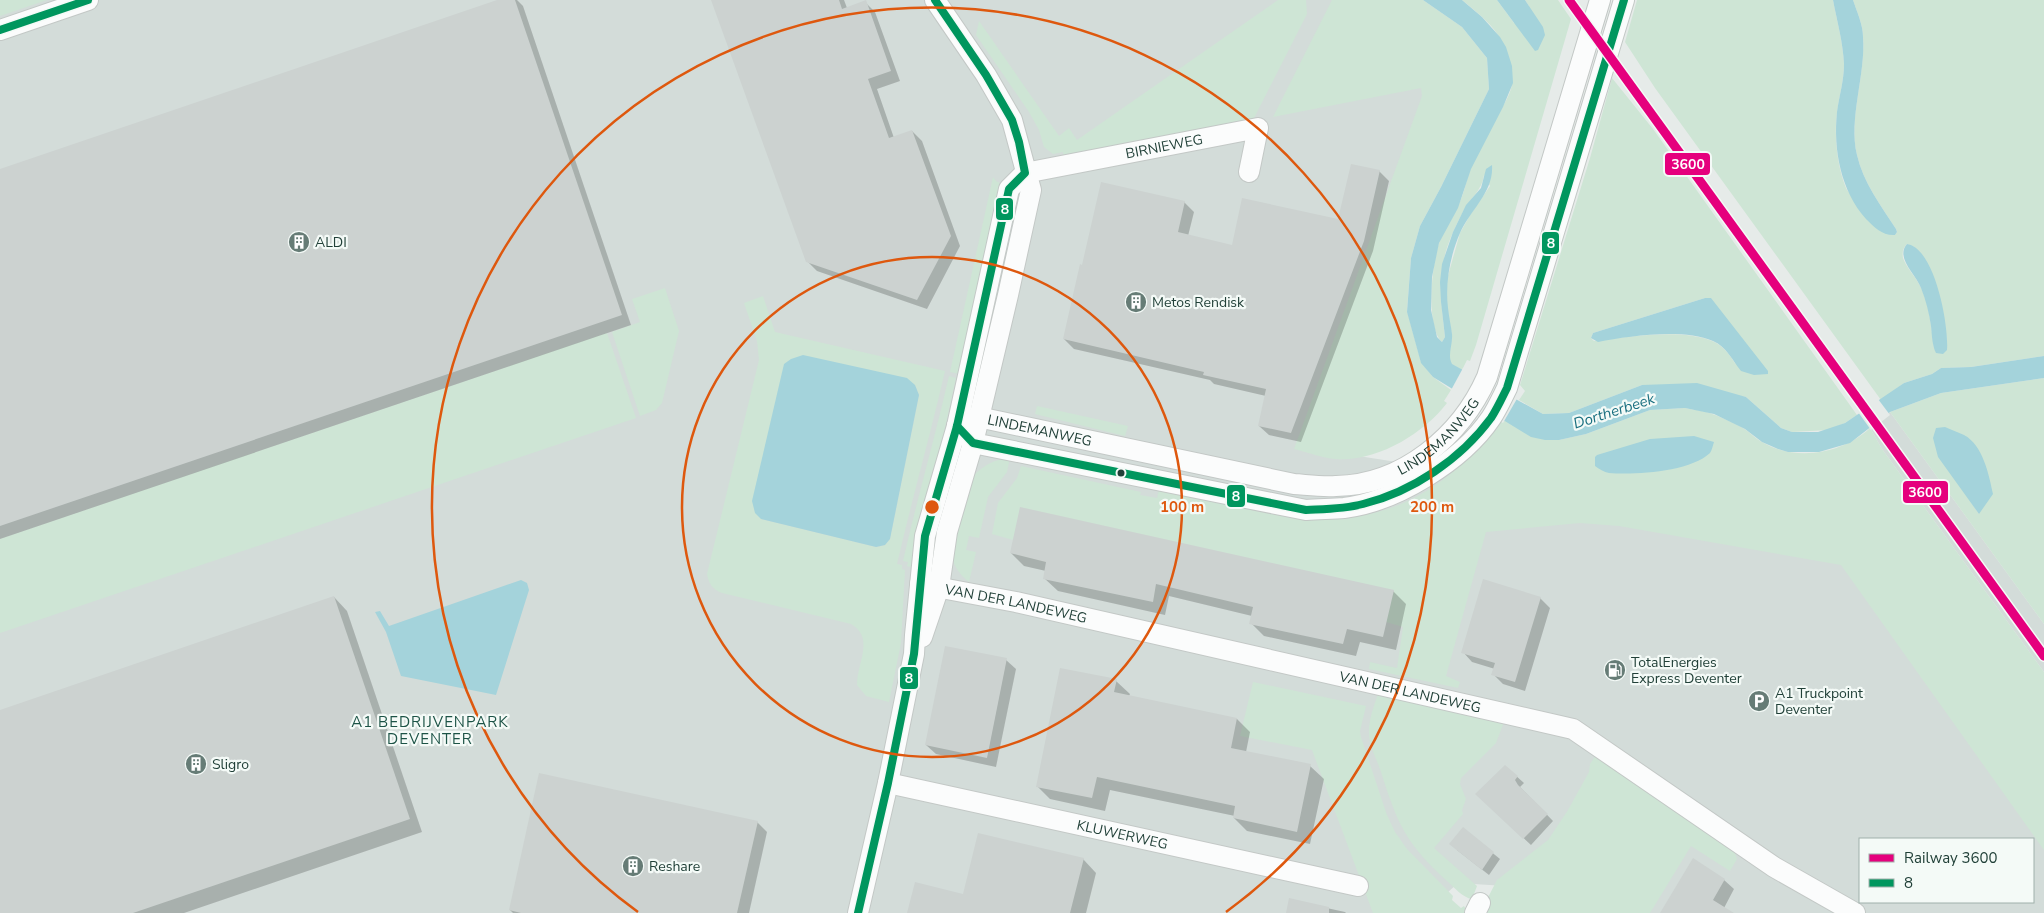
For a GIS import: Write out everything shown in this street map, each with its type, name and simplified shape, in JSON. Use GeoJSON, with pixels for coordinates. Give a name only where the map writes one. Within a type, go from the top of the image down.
{"type":"FeatureCollection","features":[{"type":"Feature","properties":{"kind":"street"},"geometry":{"type":"LineString","coordinates":[[0,30],[88,0]]}},
{"type":"Feature","properties":{"kind":"street"},"geometry":{"type":"LineString","coordinates":[[858,913],[888,783],[929,585],[947,532],[973,443],[1008,295],[1030,190],[1012,120],[986,75],[935,0]]}},
{"type":"Feature","properties":{"kind":"street","name":"LINDEMANWEG"},"geometry":{"type":"LineString","coordinates":[[957,426],[978,417],[1294,484],[1337,486],[1370,481],[1390,474],[1422,457],[1452,431],[1470,409],[1487,377],[1600,0]]}},
{"type":"Feature","properties":{"kind":"street","name":"LINDEMANWEG"},"geometry":{"type":"LineString","coordinates":[[973,443],[1306,510],[1346,508],[1369,502],[1419,482],[1449,461],[1490,419],[1507,388],[1624,0]]}},
{"type":"Feature","properties":{"kind":"street","name":"BIRNIEWEG"},"geometry":{"type":"LineString","coordinates":[[1025,173],[1258,128],[1249,172]]}},
{"type":"Feature","properties":{"kind":"street"},"geometry":{"type":"LineString","coordinates":[[929,585],[925,536],[957,426],[1010,189],[1025,173]]}},
{"type":"Feature","properties":{"kind":"street"},"geometry":{"type":"LineString","coordinates":[[957,426],[973,443]]}},
{"type":"Feature","properties":{"kind":"street","name":"VAN DER LANDEWEG"},"geometry":{"type":"LineString","coordinates":[[929,585],[1016,602],[1573,730],[1774,867],[1855,913]]}},
{"type":"Feature","properties":{"kind":"street","name":"KLUWERWEG"},"geometry":{"type":"LineString","coordinates":[[888,783],[1358,886]]}},
{"type":"Feature","properties":{"kind":"shaded area"},"geometry":{"type":"Polygon","coordinates":[[[21,0],[1383,0],[1434,78],[1301,447],[1486,476],[1596,517],[1872,561],[2044,768],[2044,913],[1573,913],[1521,887],[1458,883],[1425,913],[0,913],[0,7],[21,0]]]}},
{"type":"Feature","properties":{"kind":"shaded area"},"geometry":{"type":"Polygon","coordinates":[[[1890,412],[2044,624],[2044,672],[1882,449],[1870,428],[1890,412]]]}},
{"type":"Feature","properties":{"kind":"green space"},"geometry":{"type":"Polygon","coordinates":[[[0,0],[47,0],[0,16],[0,0]]]}},
{"type":"Feature","properties":{"kind":"green space"},"geometry":{"type":"Polygon","coordinates":[[[1278,0],[1306,0],[1307,14],[1252,122],[1064,157],[1063,152],[1053,154],[1044,147],[1039,130],[1029,112],[976,35],[979,21],[1059,136],[1069,128],[1077,140],[1278,0]]]}},
{"type":"Feature","properties":{"kind":"green space"},"geometry":{"type":"Polygon","coordinates":[[[1332,0],[1423,0],[1462,27],[1487,58],[1489,89],[1420,226],[1411,258],[1407,311],[1421,362],[1433,377],[1451,390],[1444,401],[1447,403],[1425,425],[1398,444],[1383,451],[1352,459],[1336,459],[1294,449],[1422,96],[1421,88],[1273,117],[1332,0]]]}},
{"type":"Feature","properties":{"kind":"green space"},"geometry":{"type":"Polygon","coordinates":[[[1462,0],[1497,0],[1514,23],[1529,6],[1525,0],[1558,0],[1571,19],[1476,345],[1470,361],[1467,360],[1462,370],[1451,364],[1449,358],[1452,336],[1447,307],[1447,279],[1460,233],[1490,186],[1484,175],[1481,186],[1465,209],[1454,231],[1444,260],[1441,302],[1445,337],[1442,342],[1433,323],[1432,309],[1432,279],[1436,252],[1443,233],[1460,202],[1472,165],[1510,92],[1512,81],[1507,54],[1498,34],[1462,0]]]}},
{"type":"Feature","properties":{"kind":"green space"},"geometry":{"type":"Polygon","coordinates":[[[1637,0],[1833,0],[1844,64],[1836,122],[1836,141],[1840,170],[1849,192],[1895,235],[1896,229],[1868,184],[1857,155],[1855,127],[1862,66],[1863,32],[1853,0],[2044,0],[2044,356],[1971,367],[1941,368],[1932,374],[1904,383],[1881,400],[1655,88],[1625,42],[1637,0]],[[1907,244],[1903,250],[1903,258],[1926,299],[1934,348],[1947,350],[1945,324],[1937,290],[1924,259],[1916,249],[1907,244]]]}},
{"type":"Feature","properties":{"kind":"green space"},"geometry":{"type":"Polygon","coordinates":[[[1612,78],[1653,129],[1857,415],[1845,423],[1828,430],[1792,432],[1781,428],[1746,397],[1642,385],[1569,413],[1543,414],[1519,400],[1525,391],[1520,385],[1590,158],[1612,78]],[[1705,298],[1593,333],[1591,338],[1594,341],[1670,334],[1699,337],[1720,345],[1736,365],[1705,298]]]}},
{"type":"Feature","properties":{"kind":"green space"},"geometry":{"type":"Polygon","coordinates":[[[993,177],[1002,184],[959,374],[950,372],[993,177]]]}},
{"type":"Feature","properties":{"kind":"green space"},"geometry":{"type":"Polygon","coordinates":[[[665,288],[679,331],[662,403],[656,410],[640,416],[612,332],[640,322],[632,299],[665,288]]]}},
{"type":"Feature","properties":{"kind":"green space"},"geometry":{"type":"Polygon","coordinates":[[[763,296],[775,332],[945,371],[897,564],[902,565],[902,569],[905,570],[901,643],[889,702],[866,696],[857,685],[863,643],[862,636],[851,624],[722,593],[713,588],[709,581],[707,574],[759,360],[757,341],[744,303],[763,296]],[[915,385],[761,519],[876,547],[885,545],[890,539],[919,395],[915,385]]]}},
{"type":"Feature","properties":{"kind":"green space"},"geometry":{"type":"Polygon","coordinates":[[[607,333],[636,418],[0,633],[0,539],[607,333]]]}},
{"type":"Feature","properties":{"kind":"green space"},"geometry":{"type":"Polygon","coordinates":[[[949,376],[956,378],[941,446],[932,475],[914,568],[907,566],[908,562],[903,561],[949,376]]]}},
{"type":"Feature","properties":{"kind":"green space"},"geometry":{"type":"Polygon","coordinates":[[[2044,378],[2044,624],[1890,412],[1941,393],[2044,378]],[[1965,435],[1961,487],[1979,514],[1965,435]]]}},
{"type":"Feature","properties":{"kind":"green space"},"geometry":{"type":"Polygon","coordinates":[[[1037,406],[1128,426],[1125,436],[1035,414],[1037,406]]]}},
{"type":"Feature","properties":{"kind":"green space"},"geometry":{"type":"Polygon","coordinates":[[[1685,408],[1708,412],[1723,418],[1762,442],[1789,452],[1804,453],[1832,449],[1859,437],[1870,428],[1882,449],[2044,672],[2044,850],[1841,565],[1619,526],[1580,523],[1486,532],[1446,676],[1460,682],[1458,688],[1369,669],[1370,662],[1397,668],[1403,627],[1386,622],[1394,590],[1013,540],[992,534],[998,503],[1017,478],[1021,466],[1141,492],[1140,495],[1157,498],[1159,489],[1275,514],[1312,518],[1349,517],[1385,510],[1420,495],[1462,464],[1502,419],[1559,440],[1586,434],[1650,410],[1685,408]]]}},
{"type":"Feature","properties":{"kind":"green space"},"geometry":{"type":"Polygon","coordinates":[[[1010,458],[1007,472],[988,497],[979,538],[969,536],[966,550],[976,552],[969,582],[960,574],[956,567],[952,556],[952,549],[973,476],[990,463],[1010,458]]]}},
{"type":"Feature","properties":{"kind":"green space"},"geometry":{"type":"Polygon","coordinates":[[[1253,682],[1366,706],[1360,731],[1361,737],[1387,815],[1395,832],[1407,849],[1453,896],[1452,900],[1461,908],[1464,906],[1468,913],[1373,913],[1312,750],[1240,736],[1253,682]]]}},
{"type":"Feature","properties":{"kind":"green space"},"geometry":{"type":"Polygon","coordinates":[[[1378,694],[1504,722],[1496,743],[1461,778],[1460,784],[1466,799],[1462,810],[1463,814],[1434,848],[1477,886],[1472,899],[1465,897],[1433,868],[1412,844],[1398,819],[1370,740],[1370,719],[1378,694]]]}},
{"type":"Feature","properties":{"kind":"green space"},"geometry":{"type":"Polygon","coordinates":[[[1596,755],[1734,850],[1737,859],[1730,871],[1691,846],[1650,913],[1480,913],[1497,880],[1548,840],[1568,810],[1596,755]]]}},
{"type":"Feature","properties":{"kind":"water","name":"Dortherbeek"},"geometry":{"type":"Polygon","coordinates":[[[1423,0],[1462,0],[1482,17],[1500,37],[1506,47],[1512,66],[1513,83],[1503,107],[1471,169],[1458,208],[1439,243],[1432,277],[1431,310],[1437,337],[1442,342],[1445,337],[1440,282],[1442,264],[1453,232],[1466,205],[1481,188],[1486,169],[1492,165],[1492,175],[1489,184],[1460,233],[1451,260],[1447,299],[1452,334],[1450,357],[1452,364],[1543,414],[1569,413],[1642,385],[1697,383],[1746,397],[1781,428],[1792,432],[1818,432],[1845,423],[1904,383],[1932,374],[1941,368],[1971,367],[2044,356],[2044,378],[1941,393],[1890,412],[1850,443],[1819,452],[1788,452],[1778,449],[1762,442],[1745,429],[1714,414],[1685,408],[1650,410],[1586,434],[1559,440],[1531,437],[1433,377],[1421,363],[1407,312],[1411,258],[1420,226],[1489,89],[1487,58],[1462,27],[1423,0]]]}},
{"type":"Feature","properties":{"kind":"water"},"geometry":{"type":"Polygon","coordinates":[[[1497,0],[1525,0],[1543,27],[1545,35],[1538,50],[1535,51],[1497,0]]]}},
{"type":"Feature","properties":{"kind":"water"},"geometry":{"type":"Polygon","coordinates":[[[1833,0],[1853,0],[1861,23],[1863,51],[1855,127],[1857,155],[1868,184],[1896,229],[1895,235],[1876,228],[1857,208],[1850,196],[1841,169],[1836,141],[1836,126],[1844,64],[1833,0]]]}},
{"type":"Feature","properties":{"kind":"water"},"geometry":{"type":"Polygon","coordinates":[[[1907,244],[1917,249],[1925,259],[1938,290],[1946,324],[1947,350],[1943,354],[1936,353],[1924,297],[1903,255],[1907,244]]]}},
{"type":"Feature","properties":{"kind":"water"},"geometry":{"type":"Polygon","coordinates":[[[1705,298],[1711,298],[1768,371],[1768,374],[1754,375],[1741,371],[1722,347],[1713,341],[1701,337],[1656,334],[1598,342],[1591,338],[1593,333],[1705,298]]]}},
{"type":"Feature","properties":{"kind":"water"},"geometry":{"type":"Polygon","coordinates":[[[803,355],[907,378],[915,385],[919,395],[890,539],[885,545],[876,547],[761,519],[755,513],[752,501],[784,364],[791,359],[803,355]]]}},
{"type":"Feature","properties":{"kind":"water"},"geometry":{"type":"Polygon","coordinates":[[[1945,427],[1971,440],[1984,461],[1993,494],[1979,514],[1938,457],[1933,438],[1936,428],[1945,427]]]}},
{"type":"Feature","properties":{"kind":"water"},"geometry":{"type":"Polygon","coordinates":[[[1694,436],[1714,442],[1710,453],[1701,459],[1676,468],[1647,473],[1609,473],[1595,466],[1595,457],[1597,455],[1650,439],[1694,436]]]}},
{"type":"Feature","properties":{"kind":"water"},"geometry":{"type":"Polygon","coordinates":[[[521,580],[527,583],[529,590],[496,695],[401,676],[386,632],[375,612],[380,611],[389,626],[521,580]]]}},
{"type":"Feature","properties":{"kind":"pier"},"geometry":{"type":"Polygon","coordinates":[[[1463,368],[1518,397],[1503,423],[1450,392],[1463,368]]]}},
{"type":"Feature","properties":{"kind":"pier"},"geometry":{"type":"Polygon","coordinates":[[[1878,399],[1890,415],[1871,430],[1858,412],[1878,399]]]}},
{"type":"Feature","properties":{"kind":"building","name":"ALDI"},"geometry":{"type":"Polygon","coordinates":[[[497,0],[515,0],[622,315],[0,526],[0,169],[497,0]]]}},
{"type":"Feature","properties":{"kind":"building"},"geometry":{"type":"Polygon","coordinates":[[[711,0],[839,0],[842,9],[866,0],[891,71],[868,79],[889,138],[912,130],[951,236],[917,300],[806,262],[711,0]]]}},
{"type":"Feature","properties":{"kind":"building"},"geometry":{"type":"Polygon","coordinates":[[[1351,164],[1380,170],[1364,241],[1291,433],[1258,426],[1266,389],[1203,375],[1204,372],[1063,339],[1101,182],[1185,201],[1178,232],[1232,245],[1242,198],[1338,219],[1351,164]]]}},
{"type":"Feature","properties":{"kind":"building"},"geometry":{"type":"Polygon","coordinates":[[[1020,507],[1394,590],[1383,637],[1347,629],[1343,644],[1249,624],[1253,607],[1156,584],[1153,602],[1043,579],[1046,562],[1010,553],[1020,507]]]}},
{"type":"Feature","properties":{"kind":"building"},"geometry":{"type":"Polygon","coordinates":[[[1483,579],[1541,597],[1515,682],[1491,675],[1495,663],[1461,653],[1483,579]]]}},
{"type":"Feature","properties":{"kind":"building","name":"Sligro"},"geometry":{"type":"Polygon","coordinates":[[[334,596],[410,819],[133,913],[0,913],[0,710],[334,596]]]}},
{"type":"Feature","properties":{"kind":"building"},"geometry":{"type":"Polygon","coordinates":[[[945,646],[1007,658],[987,758],[925,745],[945,646]]]}},
{"type":"Feature","properties":{"kind":"building"},"geometry":{"type":"Polygon","coordinates":[[[1060,668],[1117,679],[1114,692],[1237,718],[1231,748],[1311,764],[1297,832],[1233,818],[1235,806],[1097,777],[1092,798],[1036,787],[1060,668]]]}},
{"type":"Feature","properties":{"kind":"building"},"geometry":{"type":"Polygon","coordinates":[[[1505,765],[1518,776],[1515,780],[1518,785],[1548,814],[1523,839],[1475,794],[1505,765]]]}},
{"type":"Feature","properties":{"kind":"building","name":"Reshare"},"geometry":{"type":"Polygon","coordinates":[[[539,773],[758,821],[737,913],[521,913],[509,910],[539,773]]]}},
{"type":"Feature","properties":{"kind":"building"},"geometry":{"type":"Polygon","coordinates":[[[1463,827],[1494,852],[1482,870],[1449,844],[1463,827]]]}},
{"type":"Feature","properties":{"kind":"building"},"geometry":{"type":"Polygon","coordinates":[[[978,833],[1084,858],[1070,913],[907,913],[915,882],[963,894],[978,833]]]}},
{"type":"Feature","properties":{"kind":"building"},"geometry":{"type":"Polygon","coordinates":[[[1693,858],[1725,879],[1713,900],[1734,913],[1660,913],[1693,858]]]}},
{"type":"Feature","properties":{"kind":"building"},"geometry":{"type":"Polygon","coordinates":[[[1289,898],[1329,907],[1329,913],[1286,913],[1289,898]]]}},
{"type":"Feature","properties":{"kind":"rail line","name":"3600"},"geometry":{"type":"LineString","coordinates":[[1569,0],[2044,656]]}},
{"type":"Feature","properties":{"kind":"transit line","name":"8"},"geometry":{"type":"LineString","coordinates":[[0,30],[88,0]]}},
{"type":"Feature","properties":{"kind":"transit line","name":"8"},"geometry":{"type":"LineString","coordinates":[[858,913],[888,783],[914,654],[925,536],[957,426],[1009,189],[1025,173],[1019,142],[1012,120],[986,75],[935,0]]}},
{"type":"Feature","properties":{"kind":"transit line","name":"8"},"geometry":{"type":"LineString","coordinates":[[957,426],[973,443],[1306,510],[1342,508],[1381,499],[1434,472],[1479,433],[1493,415],[1507,388],[1624,0]]}},
{"type":"Feature","properties":{"kind":"place","name":"ALDI"},"geometry":{"type":"Point","coordinates":[299,242]}},
{"type":"Feature","properties":{"kind":"place","name":"Metos Rendisk"},"geometry":{"type":"Point","coordinates":[1136,302]}},
{"type":"Feature","properties":{"kind":"place","name":"TotalEnergies Express Deventer"},"geometry":{"type":"Point","coordinates":[1615,670]}},
{"type":"Feature","properties":{"kind":"place","name":"A1 Truckpoint Deventer"},"geometry":{"type":"Point","coordinates":[1759,701]}},
{"type":"Feature","properties":{"kind":"place","name":"Sligro"},"geometry":{"type":"Point","coordinates":[196,764]}},
{"type":"Feature","properties":{"kind":"place","name":"Reshare"},"geometry":{"type":"Point","coordinates":[633,866]}},
{"type":"Feature","properties":{"kind":"district","name":"A1 BEDRIJVENPARK DEVENTER"},"geometry":{"type":"Point","coordinates":[430,730]}}]}
